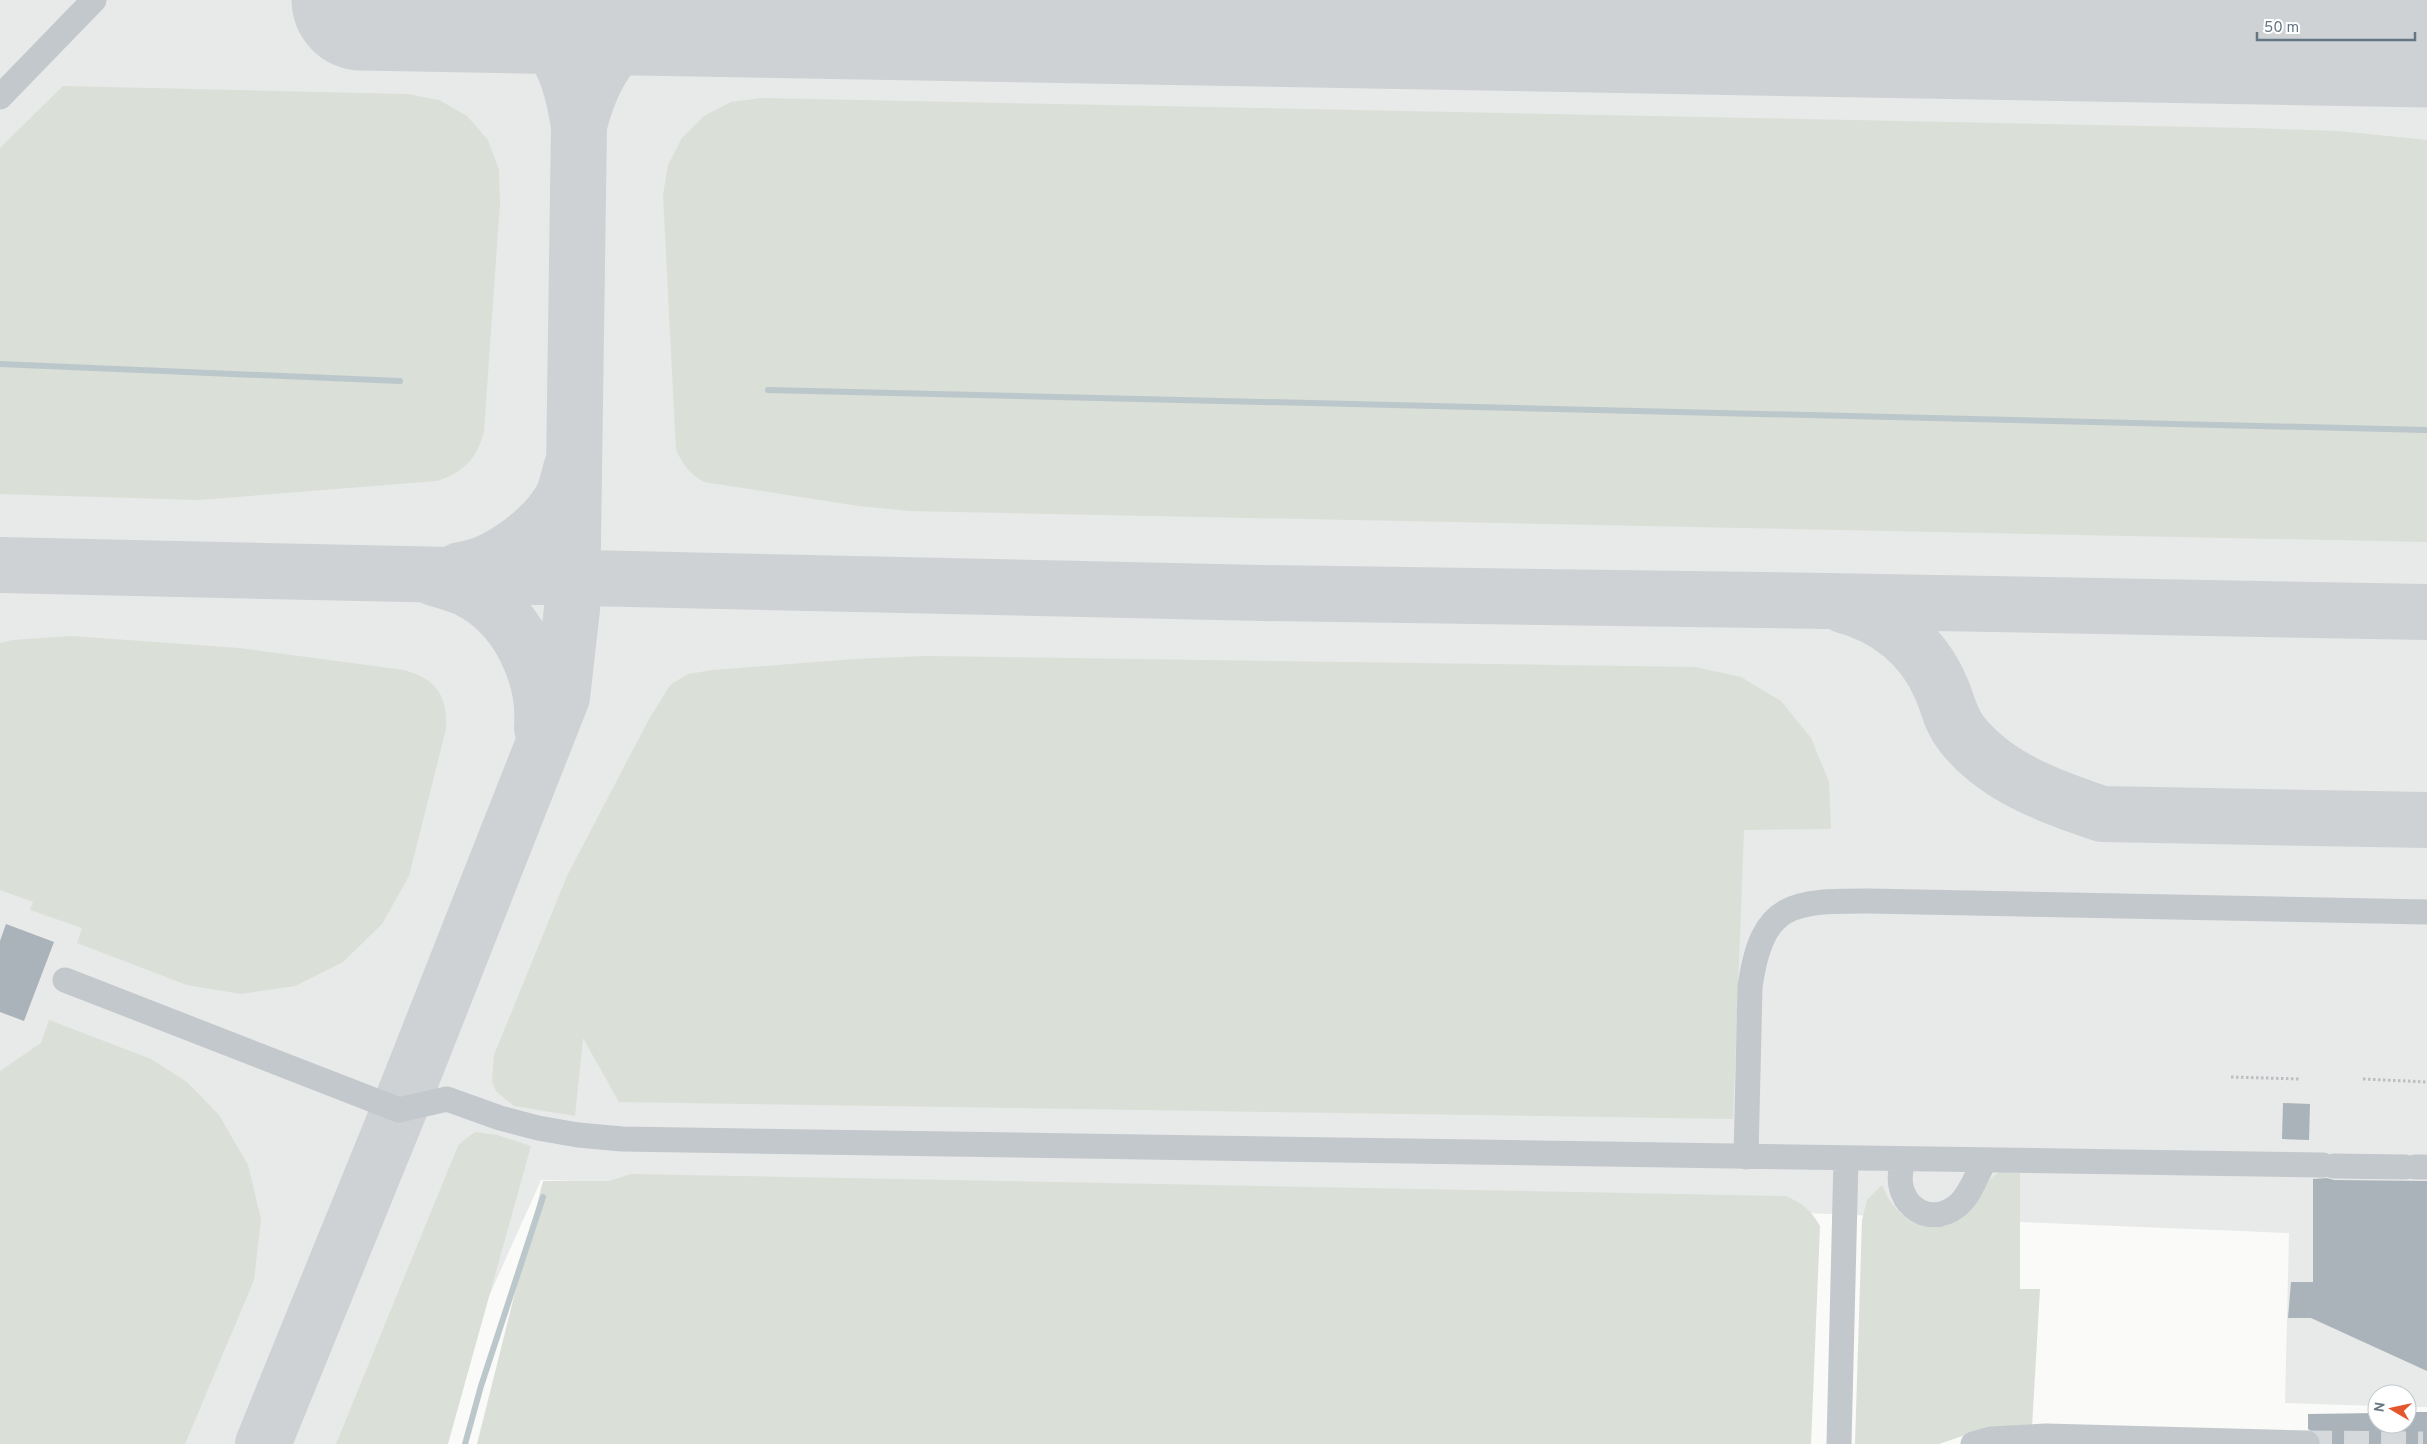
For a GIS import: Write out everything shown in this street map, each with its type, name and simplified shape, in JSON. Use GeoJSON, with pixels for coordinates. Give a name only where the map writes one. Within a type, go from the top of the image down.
{"type":"FeatureCollection","features":[{"type":"Feature","properties":{"kind":"street"},"geometry":{"type":"LineString","coordinates":[[0,97],[94,0]]}},
{"type":"Feature","properties":{"kind":"street"},"geometry":{"type":"LineString","coordinates":[[1746,1158],[1750,987],[1754,962],[1760,939],[1775,920],[1794,906],[1820,901],[1869,901],[2427,912]]}},
{"type":"Feature","properties":{"kind":"street"},"geometry":{"type":"LineString","coordinates":[[65,980],[399,1110],[446,1099],[500,1118],[578,1135],[622,1139],[2416,1167]]}},
{"type":"Feature","properties":{"kind":"street"},"geometry":{"type":"LineString","coordinates":[[1839,1444],[1846,1159]]}},
{"type":"Feature","properties":{"kind":"street"},"geometry":{"type":"LineString","coordinates":[[1904,1160],[1899,1182],[1902,1192],[1916,1209],[1937,1214],[1948,1212],[1959,1205],[1985,1160]]}},
{"type":"Feature","properties":{"kind":"street"},"geometry":{"type":"LineString","coordinates":[[1973,1444],[1991,1439],[2046,1436],[2307,1442]]}},
{"type":"Feature","properties":{"kind":"path"},"geometry":{"type":"LineString","coordinates":[[2231,1077],[2300,1079]]}},
{"type":"Feature","properties":{"kind":"path"},"geometry":{"type":"LineString","coordinates":[[2363,1079],[2427,1082]]}},
{"type":"Feature","properties":{"kind":"shaded area"},"geometry":{"type":"Polygon","coordinates":[[[0,0],[2427,0],[2427,1407],[2417,1407],[2417,1384],[2367,1384],[2367,1406],[2285,1403],[2289,1233],[1805,1213],[541,1180],[423,1444],[0,1444],[0,0]]]}},
{"type":"Feature","properties":{"kind":"shaded area"},"geometry":{"type":"Polygon","coordinates":[[[63,86],[407,94],[439,100],[467,116],[488,140],[499,170],[500,203],[484,431],[473,457],[468,463],[462,469],[437,481],[199,500],[0,494],[0,148],[63,86]]]}},
{"type":"Feature","properties":{"kind":"shaded area"},"geometry":{"type":"Polygon","coordinates":[[[761,98],[2249,128],[2339,131],[2427,140],[2427,542],[910,511],[859,506],[704,482],[687,469],[676,450],[663,195],[668,165],[682,138],[704,116],[731,102],[761,98]]]}},
{"type":"Feature","properties":{"kind":"shaded area"},"geometry":{"type":"Polygon","coordinates":[[[71,636],[239,648],[404,670],[424,678],[438,690],[445,707],[446,729],[409,876],[382,924],[343,962],[295,986],[241,994],[187,985],[77,943],[82,928],[30,910],[33,902],[0,890],[0,643],[12,640],[71,636]]]}},
{"type":"Feature","properties":{"kind":"shaded area"},"geometry":{"type":"Polygon","coordinates":[[[925,656],[1695,667],[1741,677],[1781,701],[1811,738],[1829,782],[1831,829],[1744,830],[1733,1119],[619,1102],[583,1038],[575,1116],[514,1106],[496,1091],[492,1081],[494,1055],[567,876],[648,721],[670,685],[688,674],[713,670],[854,659],[925,656]]]}},
{"type":"Feature","properties":{"kind":"shaded area"},"geometry":{"type":"Polygon","coordinates":[[[49,1020],[151,1059],[187,1082],[219,1115],[248,1165],[261,1219],[254,1280],[185,1444],[0,1444],[0,1071],[41,1043],[49,1020]]]}},
{"type":"Feature","properties":{"kind":"shaded area"},"geometry":{"type":"Polygon","coordinates":[[[475,1132],[497,1135],[531,1146],[448,1444],[336,1444],[459,1144],[475,1132]]]}},
{"type":"Feature","properties":{"kind":"shaded area"},"geometry":{"type":"Polygon","coordinates":[[[2000,1172],[2020,1173],[2020,1289],[2040,1289],[2032,1427],[1983,1429],[1939,1444],[1855,1444],[1862,1220],[1867,1200],[1882,1185],[1896,1209],[1906,1218],[1917,1224],[1929,1227],[1941,1226],[1954,1222],[1967,1214],[1976,1204],[1985,1186],[2000,1172]]]}},
{"type":"Feature","properties":{"kind":"shaded area"},"geometry":{"type":"Polygon","coordinates":[[[631,1174],[1786,1196],[1806,1208],[1820,1226],[1811,1444],[477,1444],[543,1181],[609,1181],[631,1174]]]}},
{"type":"Feature","properties":{"kind":"building"},"geometry":{"type":"Polygon","coordinates":[[[6,924],[54,942],[24,1021],[0,1012],[0,941],[6,924]]]}},
{"type":"Feature","properties":{"kind":"building"},"geometry":{"type":"Polygon","coordinates":[[[2283,1103],[2310,1104],[2309,1140],[2282,1139],[2283,1103]]]}},
{"type":"Feature","properties":{"kind":"building"},"geometry":{"type":"Polygon","coordinates":[[[2327,1178],[2334,1180],[2427,1181],[2427,1371],[2311,1318],[2288,1318],[2291,1282],[2313,1282],[2313,1179],[2327,1178]]]}},
{"type":"Feature","properties":{"kind":"building"},"geometry":{"type":"Polygon","coordinates":[[[2417,1412],[2427,1412],[2427,1444],[2321,1444],[2319,1436],[2308,1429],[2308,1414],[2367,1413],[2367,1434],[2417,1434],[2417,1412]]]}},
{"type":"Feature","properties":{"kind":"waterway"},"geometry":{"type":"LineString","coordinates":[[0,364],[400,381]]}},
{"type":"Feature","properties":{"kind":"waterway"},"geometry":{"type":"LineString","coordinates":[[768,390],[2427,430]]}},
{"type":"Feature","properties":{"kind":"waterway"},"geometry":{"type":"LineString","coordinates":[[465,1444],[481,1386],[543,1197]]}},
{"type":"Feature","properties":{"kind":"taxiway"},"geometry":{"type":"LineString","coordinates":[[263,1444],[399,1110],[562,697],[572,609],[579,126],[568,80],[561,62],[552,47],[540,34],[524,23],[505,12],[481,2]]}},
{"type":"Feature","properties":{"kind":"taxiway"},"geometry":{"type":"LineString","coordinates":[[579,126],[591,88],[610,56],[622,42],[653,20],[672,12],[710,6]]}},
{"type":"Feature","properties":{"kind":"taxiway"},"geometry":{"type":"LineString","coordinates":[[2220,33],[2427,57]]}},
{"type":"Feature","properties":{"kind":"taxiway"},"geometry":{"type":"LineString","coordinates":[[460,570],[474,567],[504,554],[533,533],[545,521],[563,496],[572,466]]}},
{"type":"Feature","properties":{"kind":"taxiway"},"geometry":{"type":"LineString","coordinates":[[0,565],[1262,593],[2427,612]]}},
{"type":"Feature","properties":{"kind":"taxiway"},"geometry":{"type":"LineString","coordinates":[[434,578],[463,587],[485,600],[514,629],[525,647],[539,687],[542,728]]}},
{"type":"Feature","properties":{"kind":"taxiway"},"geometry":{"type":"LineString","coordinates":[[1843,605],[1859,610],[1888,625],[1913,646],[1924,658],[1933,673],[1957,728],[1990,762],[2025,784],[2063,800],[2102,814],[2427,820]]}},
{"type":"Feature","properties":{"kind":"runway"},"geometry":{"type":"LineString","coordinates":[[362,0],[2427,37]]}},
{"type":"Feature","properties":{"kind":"tunnel"},"geometry":{"type":"LineString","coordinates":[[2307,1443],[2423,1444]]}}]}
